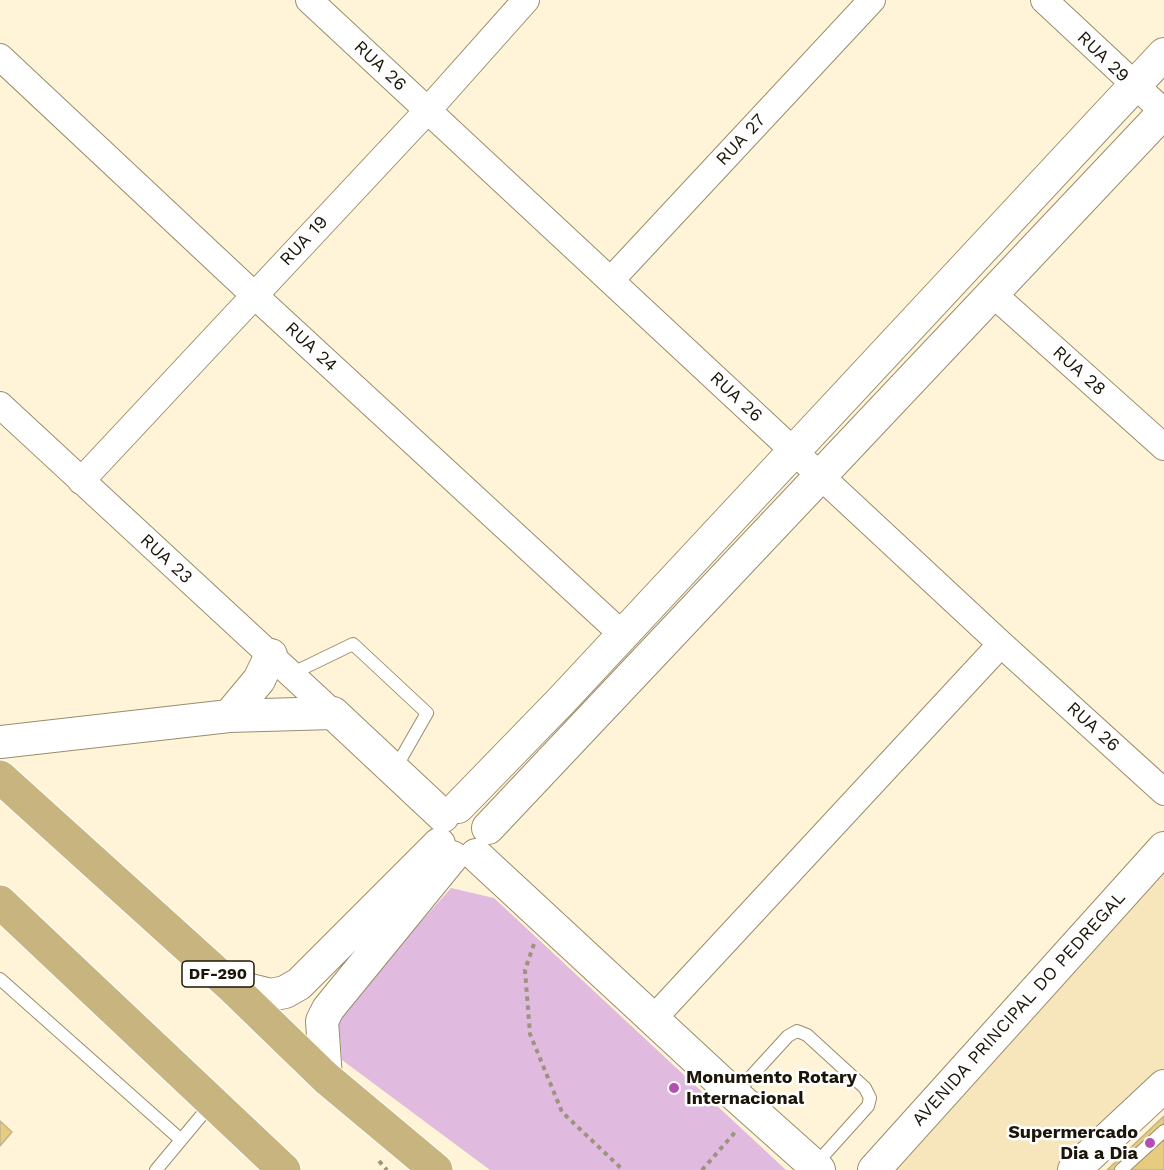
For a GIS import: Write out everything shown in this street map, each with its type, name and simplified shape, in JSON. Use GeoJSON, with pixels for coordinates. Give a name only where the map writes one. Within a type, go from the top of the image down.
{"type":"FeatureCollection","features":[{"type":"Feature","properties":{"kind":"highway","name":"DF-290"},"geometry":{"type":"LineString","coordinates":[[0,777],[230,985],[326,1078],[436,1170]]}},
{"type":"Feature","properties":{"kind":"highway"},"geometry":{"type":"LineString","coordinates":[[0,902],[284,1170]]}},
{"type":"Feature","properties":{"kind":"street","name":"RUA 26"},"geometry":{"type":"LineString","coordinates":[[309,0],[1001,644],[1164,792]]}},
{"type":"Feature","properties":{"kind":"street","name":"RUA 19"},"geometry":{"type":"LineString","coordinates":[[81,481],[428,110],[526,0]]}},
{"type":"Feature","properties":{"kind":"street","name":"RUA 27"},"geometry":{"type":"LineString","coordinates":[[611,280],[872,0]]}},
{"type":"Feature","properties":{"kind":"street","name":"RUA 29"},"geometry":{"type":"LineString","coordinates":[[1044,0],[1164,112]]}},
{"type":"Feature","properties":{"kind":"street"},"geometry":{"type":"LineString","coordinates":[[326,1078],[322,1021],[328,1009],[561,701],[1164,54]]}},
{"type":"Feature","properties":{"kind":"street","name":"RUA 24"},"geometry":{"type":"LineString","coordinates":[[0,57],[254,295],[623,634]]}},
{"type":"Feature","properties":{"kind":"street"},"geometry":{"type":"LineString","coordinates":[[230,985],[271,995],[285,992],[299,984],[459,834],[820,476],[1164,112]]}},
{"type":"Feature","properties":{"kind":"street","name":"RUA 28"},"geometry":{"type":"LineString","coordinates":[[993,294],[1164,447]]}},
{"type":"Feature","properties":{"kind":"street","name":"RUA 23"},"geometry":{"type":"LineString","coordinates":[[0,405],[333,713]]}},
{"type":"Feature","properties":{"kind":"street"},"geometry":{"type":"LineString","coordinates":[[653,1019],[1001,644]]}},
{"type":"Feature","properties":{"kind":"street"},"geometry":{"type":"LineString","coordinates":[[229,716],[259,680],[281,665]]}},
{"type":"Feature","properties":{"kind":"street"},"geometry":{"type":"LineString","coordinates":[[0,742],[229,716],[333,713],[543,916],[744,1104],[816,1168]]}},
{"type":"Feature","properties":{"kind":"street","name":"AVENIDA PRINCIPAL DO PEDREGAL"},"geometry":{"type":"LineString","coordinates":[[874,1170],[1164,848]]}},
{"type":"Feature","properties":{"kind":"street"},"geometry":{"type":"LineString","coordinates":[[1074,1170],[1164,1086]]}},
{"type":"Feature","properties":{"kind":"lane"},"geometry":{"type":"LineString","coordinates":[[281,665],[352,644],[386,674],[427,713],[394,770]]}},
{"type":"Feature","properties":{"kind":"lane"},"geometry":{"type":"LineString","coordinates":[[0,979],[180,1140]]}},
{"type":"Feature","properties":{"kind":"lane"},"geometry":{"type":"LineString","coordinates":[[744,1104],[788,1036],[797,1031],[807,1035],[865,1088],[870,1098],[868,1106],[816,1168]]}},
{"type":"Feature","properties":{"kind":"lane"},"geometry":{"type":"LineString","coordinates":[[156,1170],[212,1102]]}},
{"type":"Feature","properties":{"kind":"lane"},"geometry":{"type":"LineString","coordinates":[[1121,1170],[1164,1131]]}},
{"type":"Feature","properties":{"kind":"path"},"geometry":{"type":"LineString","coordinates":[[543,916],[525,970],[530,1034],[562,1112],[623,1170]]}},
{"type":"Feature","properties":{"kind":"path"},"geometry":{"type":"LineString","coordinates":[[702,1170],[744,1104]]}},
{"type":"Feature","properties":{"kind":"shaded area"},"geometry":{"type":"Polygon","coordinates":[[[1164,851],[1164,1086],[1074,1170],[874,1170],[1164,851]]]}},
{"type":"Feature","properties":{"kind":"shaded area"},"geometry":{"type":"Polygon","coordinates":[[[451,888],[494,898],[786,1170],[490,1170],[342,1060],[338,1014],[451,888]]]}},
{"type":"Feature","properties":{"kind":"building","name":"Supermercado Dia a Dia"},"geometry":{"type":"Polygon","coordinates":[[[1164,1116],[1164,1170],[1107,1170],[1164,1116]]]}},
{"type":"Feature","properties":{"kind":"building"},"geometry":{"type":"Polygon","coordinates":[[[0,1121],[12,1132],[0,1146],[0,1121]]]}},
{"type":"Feature","properties":{"kind":"place","name":"Monumento Rotary Internacional"},"geometry":{"type":"Point","coordinates":[674,1088]}},
{"type":"Feature","properties":{"kind":"place","name":"Supermercado Dia a Dia"},"geometry":{"type":"Point","coordinates":[1150,1143]}}]}
